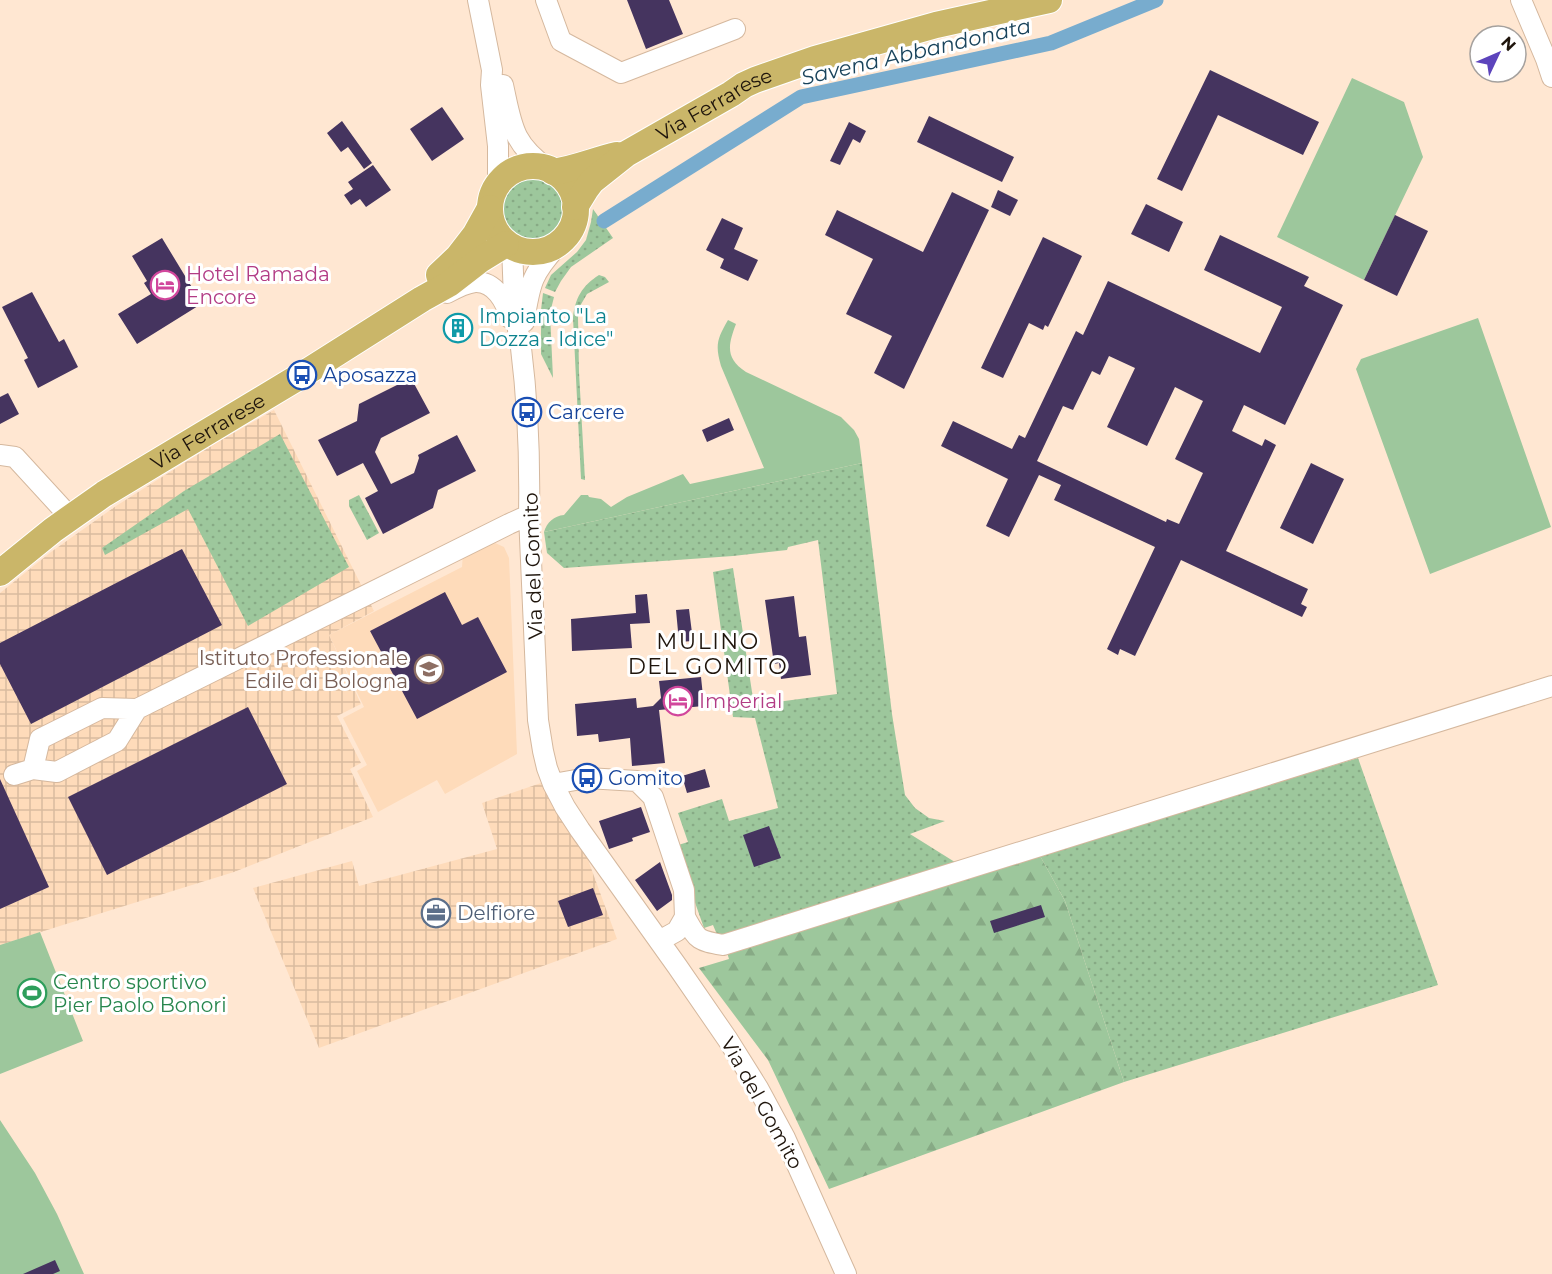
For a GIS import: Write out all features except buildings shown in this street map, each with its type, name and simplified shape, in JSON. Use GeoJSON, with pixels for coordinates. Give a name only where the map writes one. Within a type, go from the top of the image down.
{"type":"FeatureCollection","features":[{"type":"Feature","properties":{"kind":"main road","name":"Via Ferrarese"},"geometry":{"type":"LineString","coordinates":[[626,153],[732,94],[744,85],[814,58],[936,25],[1049,0]]}},
{"type":"Feature","properties":{"kind":"main road"},"geometry":{"type":"LineString","coordinates":[[551,171],[626,153]]}},
{"type":"Feature","properties":{"kind":"main road"},"geometry":{"type":"LineString","coordinates":[[575,207],[592,181],[626,153]]}},
{"type":"Feature","properties":{"kind":"main road"},"geometry":{"type":"LineString","coordinates":[[537,167],[551,171],[567,184],[574,198],[573,224],[560,243],[552,248],[537,252],[522,251],[509,245],[498,235],[490,208],[492,196],[498,184],[506,176],[521,168],[537,167]]}},
{"type":"Feature","properties":{"kind":"main road","name":"Via Ferrarese"},"geometry":{"type":"LineString","coordinates":[[422,299],[432,282],[458,257],[475,235],[490,208]]}},
{"type":"Feature","properties":{"kind":"main road","name":"Via Ferrarese"},"geometry":{"type":"LineString","coordinates":[[0,573],[70,517],[449,284],[480,260],[509,245]]}},
{"type":"Feature","properties":{"kind":"street"},"geometry":{"type":"LineString","coordinates":[[478,0],[492,70],[491,85],[497,130],[498,184]]}},
{"type":"Feature","properties":{"kind":"street"},"geometry":{"type":"LineString","coordinates":[[546,0],[561,41],[621,74],[735,29]]}},
{"type":"Feature","properties":{"kind":"street"},"geometry":{"type":"LineString","coordinates":[[1521,0],[1552,77]]}},
{"type":"Feature","properties":{"kind":"street"},"geometry":{"type":"LineString","coordinates":[[492,70],[501,75],[512,125],[518,140],[529,154],[551,171]]}},
{"type":"Feature","properties":{"kind":"street","name":"Via del Gomito"},"geometry":{"type":"LineString","coordinates":[[521,346],[529,290],[534,275],[560,243]]}},
{"type":"Feature","properties":{"kind":"street","name":"Via del Gomito"},"geometry":{"type":"LineString","coordinates":[[509,245],[526,412],[538,720],[545,759],[553,784],[580,830],[728,1040],[758,1088],[785,1138],[846,1274]]}},
{"type":"Feature","properties":{"kind":"street","name":"Via Ferrarese"},"geometry":{"type":"LineString","coordinates":[[422,299],[437,297],[471,283],[486,284],[505,302],[513,330],[521,346]]}},
{"type":"Feature","properties":{"kind":"street"},"geometry":{"type":"LineString","coordinates":[[0,455],[15,457],[70,517]]}},
{"type":"Feature","properties":{"kind":"street"},"geometry":{"type":"LineString","coordinates":[[33,769],[40,739],[102,708],[137,709],[529,515]]}},
{"type":"Feature","properties":{"kind":"street"},"geometry":{"type":"LineString","coordinates":[[553,784],[587,778],[637,781],[653,797],[684,890],[685,917],[697,938],[723,945],[1552,686]]}},
{"type":"Feature","properties":{"kind":"street"},"geometry":{"type":"LineString","coordinates":[[14,776],[33,769],[57,772],[117,741],[137,709]]}},
{"type":"Feature","properties":{"kind":"street"},"geometry":{"type":"LineString","coordinates":[[659,941],[677,931],[685,917]]}},
{"type":"Feature","properties":{"kind":"shaded area"},"geometry":{"type":"Polygon","coordinates":[[[274,410],[374,611],[329,635],[361,704],[337,716],[361,763],[350,769],[373,817],[234,872],[0,945],[0,593],[51,552],[116,506],[216,443],[274,410]]]}},
{"type":"Feature","properties":{"kind":"shaded area","name":"Istituto Professionale Edile di Bologna"},"geometry":{"type":"Polygon","coordinates":[[[495,543],[504,547],[509,558],[517,754],[445,794],[437,780],[378,812],[357,771],[367,765],[343,718],[364,707],[329,635],[462,567],[463,553],[495,543]]]}},
{"type":"Feature","properties":{"kind":"shaded area","name":"Delfiore"},"geometry":{"type":"Polygon","coordinates":[[[541,783],[587,857],[617,939],[319,1048],[253,888],[352,861],[359,886],[497,849],[482,803],[541,783]]]}},
{"type":"Feature","properties":{"kind":"green space"},"geometry":{"type":"Polygon","coordinates":[[[1352,78],[1404,102],[1423,157],[1364,280],[1277,237],[1352,78]]]}},
{"type":"Feature","properties":{"kind":"green space"},"geometry":{"type":"Polygon","coordinates":[[[532,178],[544,180],[555,187],[562,198],[564,210],[562,222],[555,233],[544,240],[532,242],[520,240],[509,233],[502,222],[500,210],[502,198],[509,187],[520,180],[532,178]]]}},
{"type":"Feature","properties":{"kind":"green space"},"geometry":{"type":"Polygon","coordinates":[[[593,209],[613,238],[571,267],[555,292],[545,288],[551,275],[577,252],[586,240],[593,209]]]}},
{"type":"Feature","properties":{"kind":"green space"},"geometry":{"type":"Polygon","coordinates":[[[599,275],[605,277],[609,282],[587,294],[580,306],[578,317],[585,480],[581,479],[573,318],[580,293],[599,275]]]}},
{"type":"Feature","properties":{"kind":"green space"},"geometry":{"type":"Polygon","coordinates":[[[543,293],[554,297],[550,313],[553,378],[541,354],[543,293]]]}},
{"type":"Feature","properties":{"kind":"green space"},"geometry":{"type":"Polygon","coordinates":[[[1478,318],[1551,527],[1430,574],[1356,369],[1361,359],[1478,318]]]}},
{"type":"Feature","properties":{"kind":"green space"},"geometry":{"type":"Polygon","coordinates":[[[728,320],[736,324],[730,345],[734,362],[746,372],[841,417],[854,430],[859,439],[862,463],[544,532],[549,522],[564,515],[581,495],[601,499],[611,507],[627,497],[683,474],[690,484],[764,468],[719,359],[718,342],[728,320]]]}},
{"type":"Feature","properties":{"kind":"green space"},"geometry":{"type":"Polygon","coordinates":[[[280,434],[349,567],[248,626],[188,509],[105,555],[102,548],[184,491],[280,434]]]}},
{"type":"Feature","properties":{"kind":"green space"},"geometry":{"type":"Polygon","coordinates":[[[862,463],[892,714],[905,795],[915,808],[929,818],[945,821],[910,834],[958,864],[718,937],[713,925],[704,928],[675,846],[688,842],[678,813],[722,799],[729,821],[778,808],[755,718],[733,717],[713,572],[733,568],[754,705],[837,694],[818,540],[788,547],[787,550],[733,556],[564,568],[547,553],[544,532],[862,463]]]}},
{"type":"Feature","properties":{"kind":"green space"},"geometry":{"type":"Polygon","coordinates":[[[359,495],[379,533],[367,540],[349,506],[349,500],[359,495]]]}},
{"type":"Feature","properties":{"kind":"green space"},"geometry":{"type":"Polygon","coordinates":[[[1358,758],[1438,985],[1124,1082],[1065,901],[1039,854],[1358,758]]]}},
{"type":"Feature","properties":{"kind":"green space"},"geometry":{"type":"Polygon","coordinates":[[[1039,854],[1065,901],[1124,1082],[829,1189],[768,1060],[699,968],[729,959],[726,949],[1039,854]]]}},
{"type":"Feature","properties":{"kind":"green space","name":"Centro sportivo Pier Paolo Bonori"},"geometry":{"type":"Polygon","coordinates":[[[40,932],[83,1041],[0,1074],[0,945],[40,932]]]}},
{"type":"Feature","properties":{"kind":"green space"},"geometry":{"type":"Polygon","coordinates":[[[0,1120],[35,1173],[57,1214],[84,1274],[0,1274],[0,1120]]]}},
{"type":"Feature","properties":{"kind":"waterway","name":"Savena Abbandonata"},"geometry":{"type":"LineString","coordinates":[[604,221],[801,97],[1051,43],[1156,0]]}},
{"type":"Feature","properties":{"kind":"place","name":"Hotel Ramada Encore"},"geometry":{"type":"Point","coordinates":[165,285]}},
{"type":"Feature","properties":{"kind":"place","name":"Impianto \"La Dozza - Idice\""},"geometry":{"type":"Point","coordinates":[458,328]}},
{"type":"Feature","properties":{"kind":"place","name":"Aposazza"},"geometry":{"type":"Point","coordinates":[302,375]}},
{"type":"Feature","properties":{"kind":"place","name":"Carcere"},"geometry":{"type":"Point","coordinates":[527,412]}},
{"type":"Feature","properties":{"kind":"place","name":"Istituto Professionale Edile di Bologna"},"geometry":{"type":"Point","coordinates":[429,669]}},
{"type":"Feature","properties":{"kind":"place","name":"Imperial"},"geometry":{"type":"Point","coordinates":[678,701]}},
{"type":"Feature","properties":{"kind":"place","name":"Gomito"},"geometry":{"type":"Point","coordinates":[587,778]}},
{"type":"Feature","properties":{"kind":"place","name":"Delfiore"},"geometry":{"type":"Point","coordinates":[436,913]}},
{"type":"Feature","properties":{"kind":"place","name":"Centro sportivo Pier Paolo Bonori"},"geometry":{"type":"Point","coordinates":[32,993]}},
{"type":"Feature","properties":{"kind":"district","name":"MULINO DEL GOMITO"},"geometry":{"type":"Point","coordinates":[708,654]}}]}
